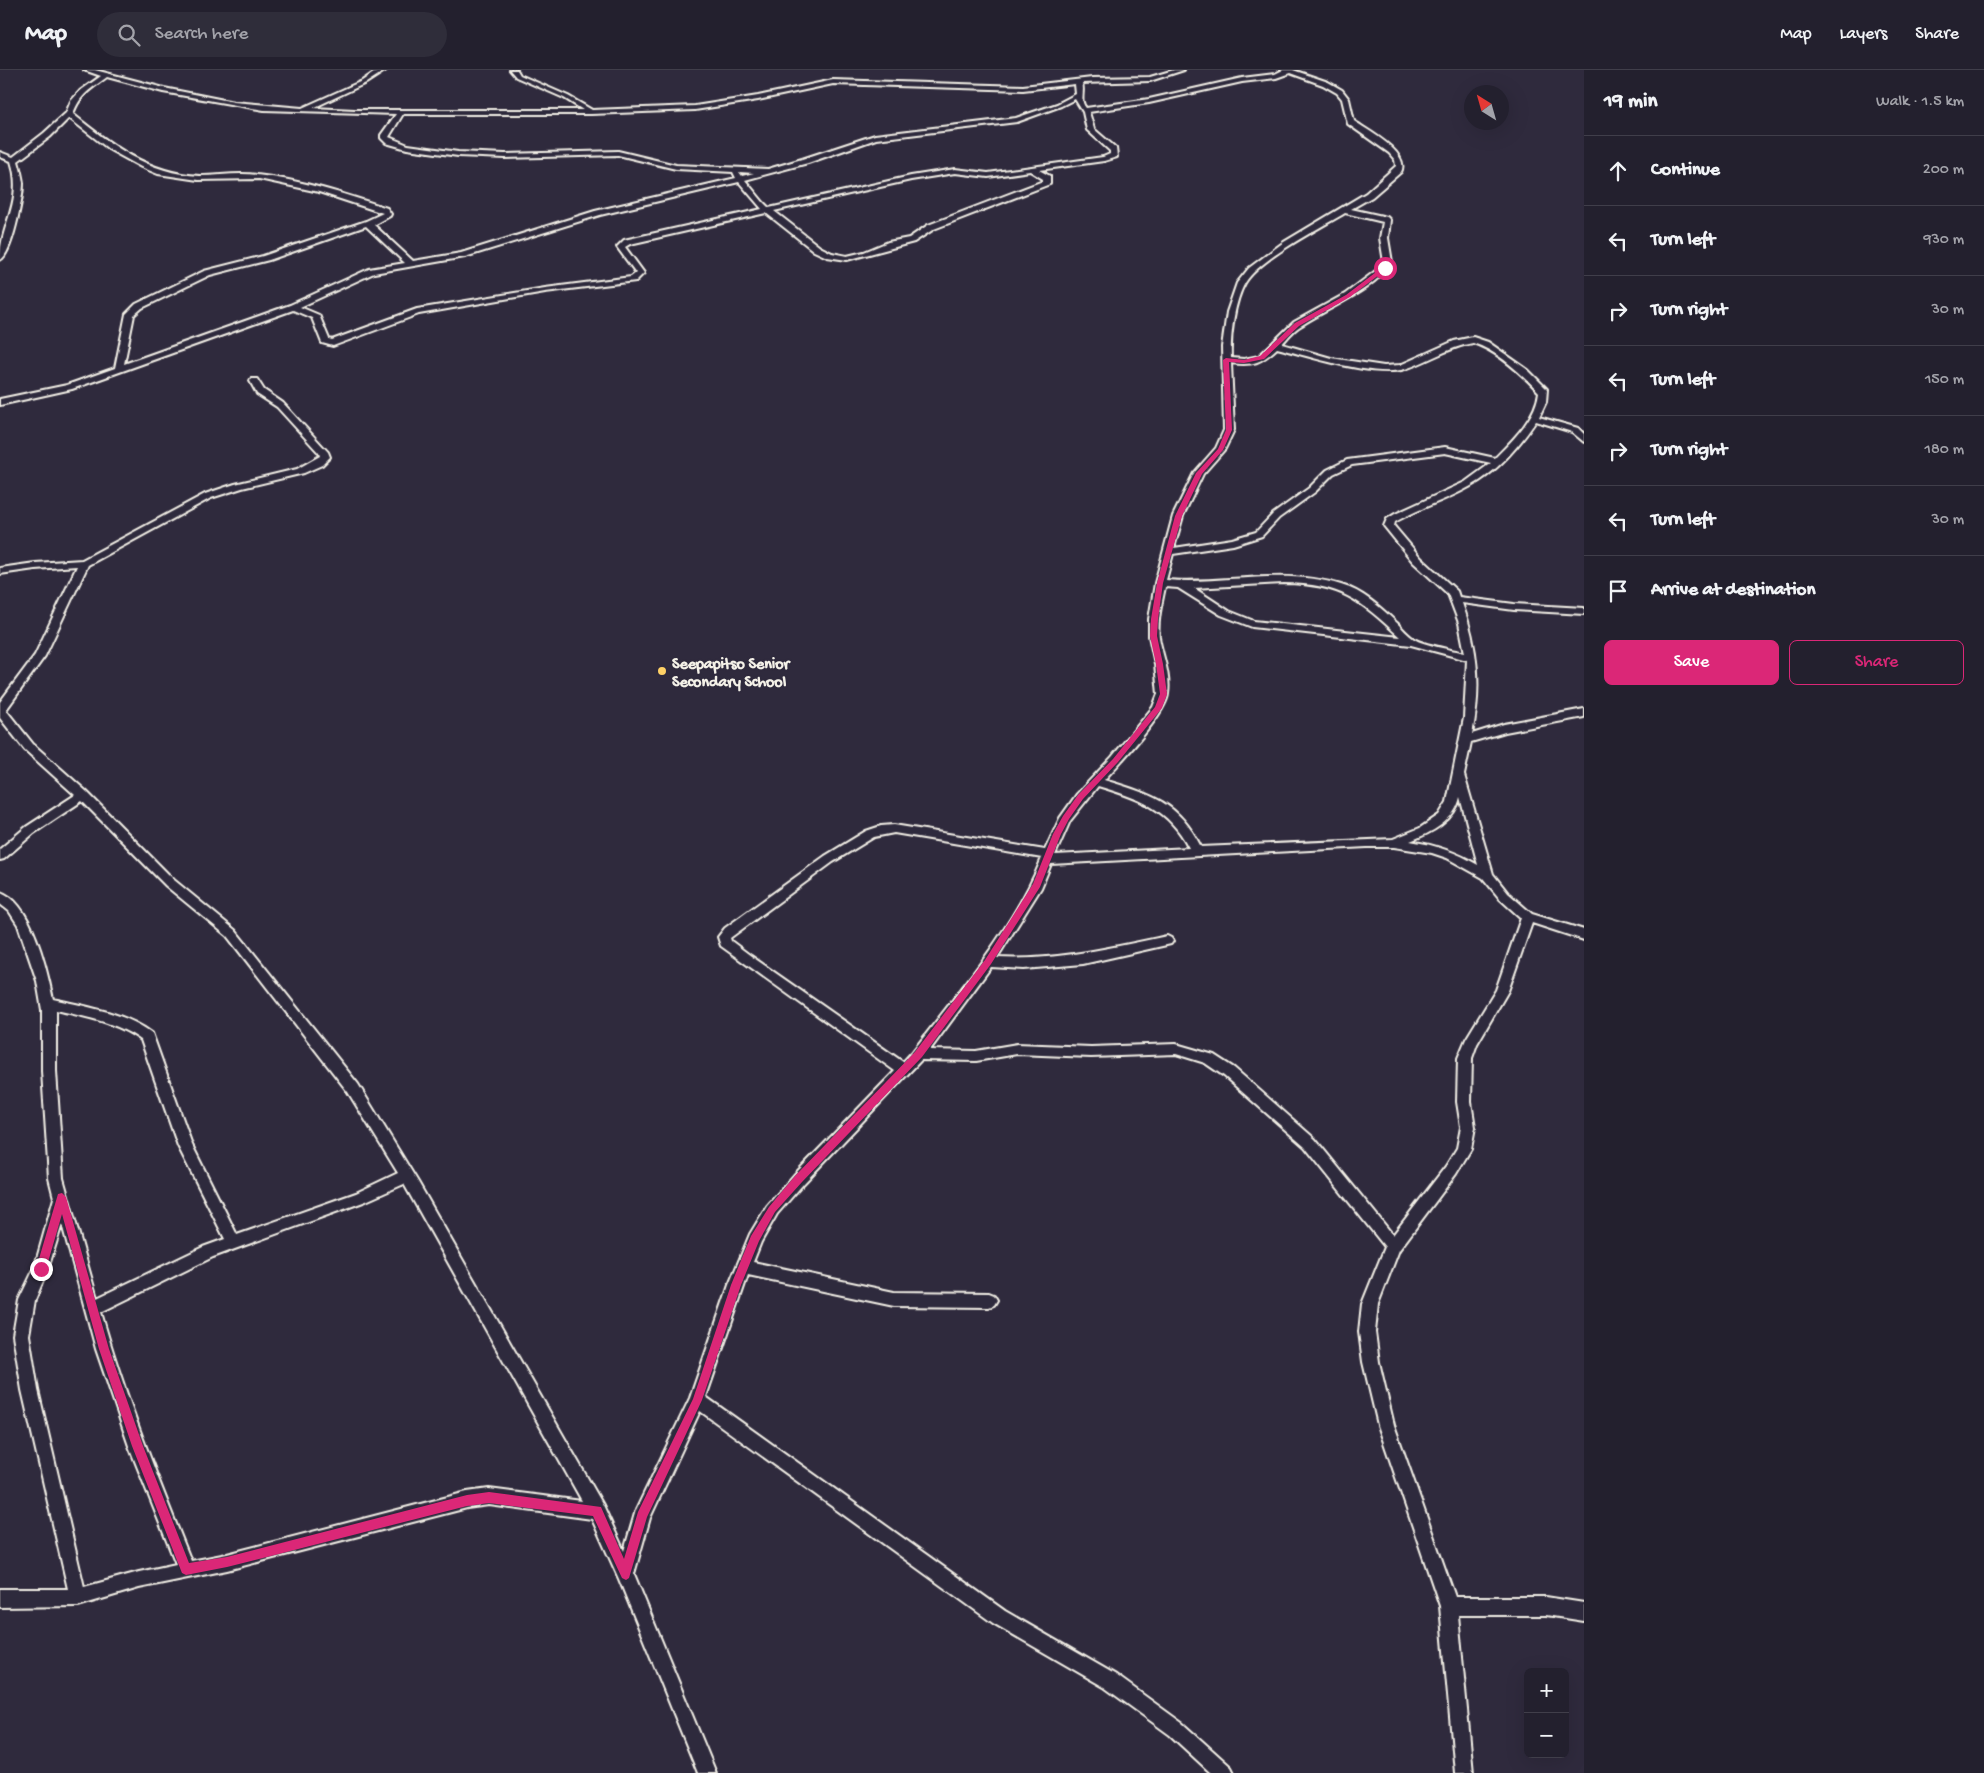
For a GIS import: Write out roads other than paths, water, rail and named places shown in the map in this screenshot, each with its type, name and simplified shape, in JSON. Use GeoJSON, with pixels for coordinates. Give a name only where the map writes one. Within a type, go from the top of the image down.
{"type":"FeatureCollection","features":[{"type":"Feature","properties":{"kind":"street"},"geometry":{"type":"LineString","coordinates":[[87,70],[162,90],[264,108],[401,112],[675,111],[842,82],[1014,88],[1078,81],[1150,79],[1181,70]]}},
{"type":"Feature","properties":{"kind":"street"},"geometry":{"type":"LineString","coordinates":[[303,110],[364,82],[383,70]]}},
{"type":"Feature","properties":{"kind":"street"},"geometry":{"type":"LineString","coordinates":[[513,70],[518,76],[566,97],[591,112]]}},
{"type":"Feature","properties":{"kind":"street"},"geometry":{"type":"LineString","coordinates":[[626,1574],[642,1516],[697,1400],[743,1267],[755,1239],[772,1210],[799,1179],[918,1055],[988,962],[1037,885],[1066,818],[1081,797],[1097,782],[1158,708],[1163,694],[1160,664],[1154,636],[1154,619],[1160,583],[1178,516],[1199,473],[1220,449],[1229,430],[1226,360],[1231,312],[1235,297],[1246,276],[1287,244],[1383,185],[1398,170],[1399,160],[1388,148],[1351,122],[1346,102],[1340,92],[1288,71],[1276,76],[1242,80],[1149,101],[1085,110]]}},
{"type":"Feature","properties":{"kind":"street"},"geometry":{"type":"LineString","coordinates":[[14,160],[47,135],[69,114],[74,101],[82,92],[106,75]]}},
{"type":"Feature","properties":{"kind":"street"},"geometry":{"type":"LineString","coordinates":[[294,307],[315,316],[325,341],[332,343],[418,312],[545,290],[633,279],[640,273],[620,247],[623,243],[832,194],[940,173],[955,171],[978,175],[1114,156],[1113,150],[1091,130],[1085,110],[1080,105],[1078,81]]}},
{"type":"Feature","properties":{"kind":"street"},"geometry":{"type":"LineString","coordinates":[[0,402],[69,387],[294,307],[329,289],[372,271],[462,255],[598,213],[805,161],[875,137],[1016,120],[1059,105],[1078,95]]}},
{"type":"Feature","properties":{"kind":"street"},"geometry":{"type":"LineString","coordinates":[[401,112],[385,135],[385,138],[407,146],[486,156],[618,153],[666,165],[768,171]]}},
{"type":"Feature","properties":{"kind":"street"},"geometry":{"type":"LineString","coordinates":[[69,114],[105,144],[131,161],[161,173],[185,178],[258,177],[315,189],[362,202],[387,212],[385,215],[369,222],[266,258],[207,273],[139,306],[130,314],[119,369]]}},
{"type":"Feature","properties":{"kind":"street"},"geometry":{"type":"LineString","coordinates":[[0,154],[14,160],[19,171],[20,182],[11,226],[0,258]]}},
{"type":"Feature","properties":{"kind":"street"},"geometry":{"type":"LineString","coordinates":[[732,169],[741,178],[755,199],[817,249],[830,255],[847,258],[859,257],[891,244],[912,240],[931,227],[1046,182],[1047,178],[1030,168]]}},
{"type":"Feature","properties":{"kind":"street"},"geometry":{"type":"LineString","coordinates":[[1226,360],[1252,361],[1262,358],[1297,324],[1348,296],[1385,268],[1388,262],[1384,238],[1388,222],[1384,219],[1344,210]]}},
{"type":"Feature","properties":{"kind":"street"},"geometry":{"type":"LineString","coordinates":[[369,222],[372,228],[410,263]]}},
{"type":"Feature","properties":{"kind":"street"},"geometry":{"type":"LineString","coordinates":[[1277,345],[1330,360],[1384,369],[1402,367],[1457,343],[1473,340],[1484,344],[1525,372],[1544,391],[1542,403],[1534,418],[1512,446],[1492,467],[1460,488],[1426,501],[1390,521],[1388,526],[1418,560],[1448,586],[1464,623],[1472,658],[1470,718],[1453,802],[1443,818],[1424,831],[1394,843]]}},
{"type":"Feature","properties":{"kind":"street"},"geometry":{"type":"LineString","coordinates":[[0,571],[35,566],[84,563],[208,496],[230,488],[298,471],[321,462],[325,457],[323,452],[280,405],[260,392],[254,381]]}},
{"type":"Feature","properties":{"kind":"street"},"geometry":{"type":"LineString","coordinates":[[1534,418],[1575,430],[1584,439]]}},
{"type":"Feature","properties":{"kind":"street"},"geometry":{"type":"LineString","coordinates":[[1167,552],[1233,542],[1259,534],[1276,516],[1312,490],[1330,472],[1350,462],[1438,450],[1496,461]]}},
{"type":"Feature","properties":{"kind":"street"},"geometry":{"type":"LineString","coordinates":[[84,563],[40,656],[0,710],[29,748],[83,795],[170,883],[231,933],[353,1088],[406,1176],[597,1511],[626,1574],[706,1773]]}},
{"type":"Feature","properties":{"kind":"street"},"geometry":{"type":"LineString","coordinates":[[1160,583],[1181,585],[1286,580],[1336,587],[1355,595],[1371,606],[1411,642]]}},
{"type":"Feature","properties":{"kind":"street"},"geometry":{"type":"LineString","coordinates":[[1181,585],[1225,613],[1252,624],[1411,642],[1472,658]]}},
{"type":"Feature","properties":{"kind":"street"},"geometry":{"type":"LineString","coordinates":[[1454,599],[1514,607],[1584,611]]}},
{"type":"Feature","properties":{"kind":"street"},"geometry":{"type":"LineString","coordinates":[[1465,740],[1504,728],[1584,713]]}},
{"type":"Feature","properties":{"kind":"street"},"geometry":{"type":"LineString","coordinates":[[1459,776],[1487,876]]}},
{"type":"Feature","properties":{"kind":"street"},"geometry":{"type":"LineString","coordinates":[[1097,782],[1132,792],[1157,805],[1176,818],[1184,828],[1197,852]]}},
{"type":"Feature","properties":{"kind":"street"},"geometry":{"type":"LineString","coordinates":[[0,856],[30,830],[83,795]]}},
{"type":"Feature","properties":{"kind":"street"},"geometry":{"type":"LineString","coordinates":[[904,1070],[746,959],[725,943],[724,937],[728,931],[830,859],[870,834],[881,830],[894,830],[1048,857],[1394,843],[1442,852],[1462,860],[1487,876],[1504,896],[1528,917],[1584,935]]}},
{"type":"Feature","properties":{"kind":"street"},"geometry":{"type":"LineString","coordinates":[[0,897],[14,908],[24,924],[43,981],[47,1003],[49,1071],[56,1168],[92,1308],[104,1349],[138,1446],[186,1569]]}},
{"type":"Feature","properties":{"kind":"street"},"geometry":{"type":"LineString","coordinates":[[1464,1773],[1449,1606],[1386,1425],[1371,1362],[1368,1332],[1370,1304],[1393,1246],[1451,1170],[1464,1149],[1468,1127],[1464,1102],[1465,1058],[1502,991],[1528,917]]}},
{"type":"Feature","properties":{"kind":"street"},"geometry":{"type":"LineString","coordinates":[[988,962],[1024,964],[1083,959],[1167,941]]}},
{"type":"Feature","properties":{"kind":"street"},"geometry":{"type":"LineString","coordinates":[[47,1003],[123,1023],[140,1030],[147,1037],[185,1146],[234,1243]]}},
{"type":"Feature","properties":{"kind":"street"},"geometry":{"type":"LineString","coordinates":[[918,1055],[976,1056],[1017,1049],[1091,1052],[1176,1049],[1208,1059],[1229,1072],[1310,1143],[1393,1246]]}},
{"type":"Feature","properties":{"kind":"street"},"geometry":{"type":"LineString","coordinates":[[92,1308],[208,1252],[361,1197],[406,1176]]}},
{"type":"Feature","properties":{"kind":"street"},"geometry":{"type":"LineString","coordinates":[[62,1197],[41,1269],[27,1300],[21,1335],[30,1390],[78,1597]]}},
{"type":"Feature","properties":{"kind":"street"},"geometry":{"type":"LineString","coordinates":[[743,1267],[894,1299],[989,1300]]}},
{"type":"Feature","properties":{"kind":"street"},"geometry":{"type":"LineString","coordinates":[[697,1400],[999,1616],[1110,1681],[1176,1729],[1225,1773]]}},
{"type":"Feature","properties":{"kind":"street"},"geometry":{"type":"LineString","coordinates":[[0,1598],[78,1597],[482,1498],[507,1498],[597,1511]]}},
{"type":"Feature","properties":{"kind":"street"},"geometry":{"type":"LineString","coordinates":[[1449,1606],[1546,1606],[1584,1612]]}},
{"type":"Feature","properties":{"kind":"place","name":"Seepapitso Senior Secondary School"},"geometry":{"type":"Point","coordinates":[662,671]}}]}
